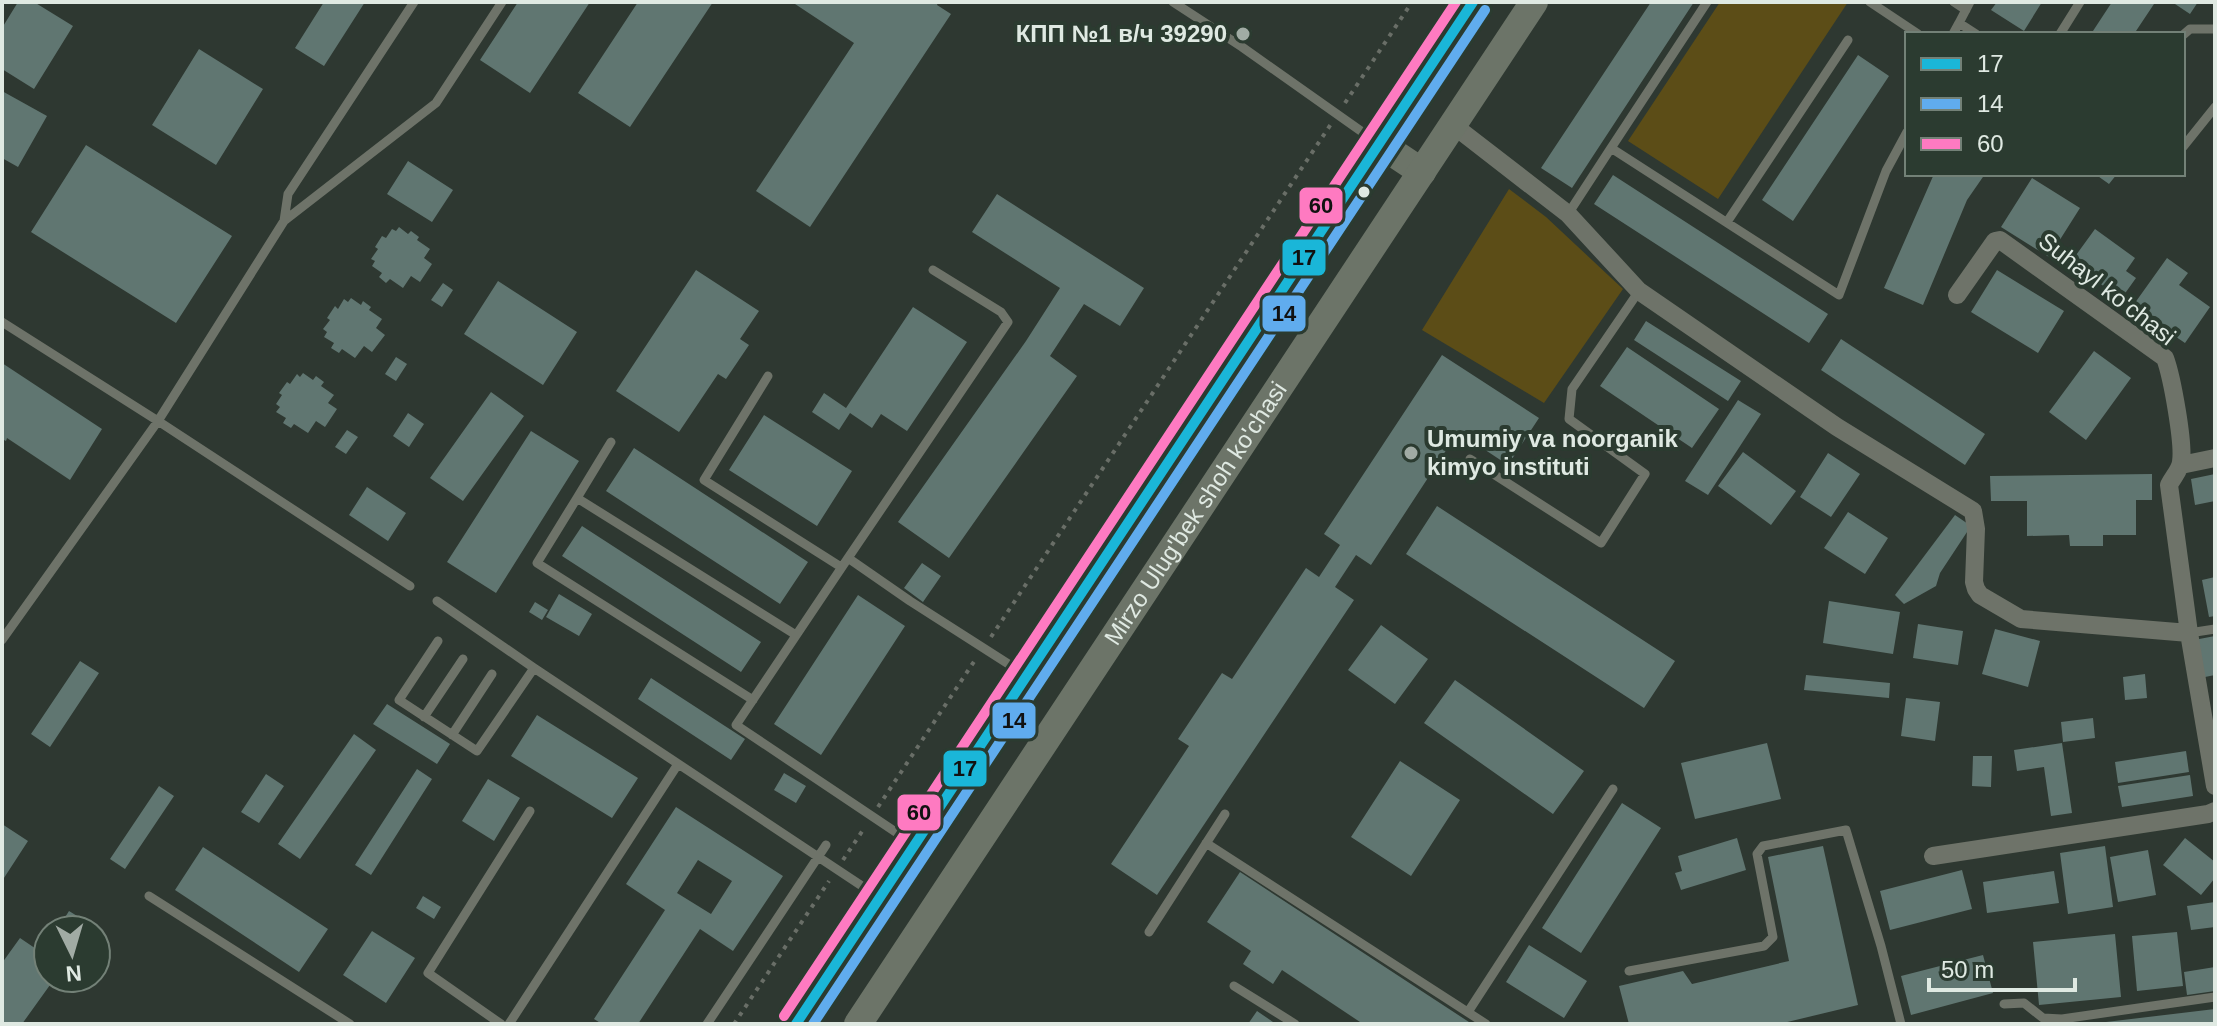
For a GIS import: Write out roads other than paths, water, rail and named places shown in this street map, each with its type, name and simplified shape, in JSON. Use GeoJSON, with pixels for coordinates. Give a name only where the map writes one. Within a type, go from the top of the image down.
{"type":"FeatureCollection","features":[{"type":"Feature","properties":{"kind":"main road","name":"Mirzo Ulug'bek shoh ko'chasi"},"geometry":{"type":"LineString","coordinates":[[796,1024],[1473,2]]}},
{"type":"Feature","properties":{"kind":"main road","name":"Mirzo Ulug'bek shoh ko'chasi"},"geometry":{"type":"LineString","coordinates":[[858,1024],[1534,2]]}},
{"type":"Feature","properties":{"kind":"main road"},"geometry":{"type":"LineString","coordinates":[[1380,144],[1422,172]]}},
{"type":"Feature","properties":{"kind":"street"},"geometry":{"type":"LineString","coordinates":[[1453,125],[1568,214],[1639,291],[1837,427],[1973,511],[1976,589],[1980,595],[2021,619],[2189,633]]}},
{"type":"Feature","properties":{"kind":"street","name":"Suhayl ko'chasi"},"geometry":{"type":"LineString","coordinates":[[1957,295],[1995,241],[2000,240],[2165,358],[2181,451],[2181,465],[2169,485],[2189,633],[2215,786]]}},
{"type":"Feature","properties":{"kind":"street"},"geometry":{"type":"LineString","coordinates":[[2181,465],[2215,458]]}},
{"type":"Feature","properties":{"kind":"street"},"geometry":{"type":"LineString","coordinates":[[1933,856],[2215,811]]}},
{"type":"Feature","properties":{"kind":"lane"},"geometry":{"type":"LineString","coordinates":[[284,221],[288,194],[414,2]]}},
{"type":"Feature","properties":{"kind":"lane"},"geometry":{"type":"LineString","coordinates":[[2,640],[158,421],[284,221],[436,103],[502,2]]}},
{"type":"Feature","properties":{"kind":"lane"},"geometry":{"type":"LineString","coordinates":[[1173,2],[1380,144]]}},
{"type":"Feature","properties":{"kind":"lane"},"geometry":{"type":"LineString","coordinates":[[1568,214],[1707,2]]}},
{"type":"Feature","properties":{"kind":"lane"},"geometry":{"type":"LineString","coordinates":[[1870,2],[1915,32]]}},
{"type":"Feature","properties":{"kind":"lane"},"geometry":{"type":"LineString","coordinates":[[1954,2],[1968,6],[1954,32]]}},
{"type":"Feature","properties":{"kind":"lane"},"geometry":{"type":"LineString","coordinates":[[2061,32],[2080,2]]}},
{"type":"Feature","properties":{"kind":"lane"},"geometry":{"type":"LineString","coordinates":[[1959,23],[1973,32]]}},
{"type":"Feature","properties":{"kind":"lane"},"geometry":{"type":"LineString","coordinates":[[2185,33],[2190,29],[2215,29]]}},
{"type":"Feature","properties":{"kind":"lane"},"geometry":{"type":"LineString","coordinates":[[1727,222],[1848,40]]}},
{"type":"Feature","properties":{"kind":"lane"},"geometry":{"type":"LineString","coordinates":[[2185,144],[2215,107]]}},
{"type":"Feature","properties":{"kind":"lane"},"geometry":{"type":"LineString","coordinates":[[1611,148],[1839,295],[1886,171],[1905,136]]}},
{"type":"Feature","properties":{"kind":"lane"},"geometry":{"type":"LineString","coordinates":[[915,845],[736,725],[1008,322],[1001,312],[933,270]]}},
{"type":"Feature","properties":{"kind":"lane"},"geometry":{"type":"LineString","coordinates":[[1470,459],[1601,543],[1645,474],[1569,419],[1572,389],[1639,291]]}},
{"type":"Feature","properties":{"kind":"lane"},"geometry":{"type":"LineString","coordinates":[[2,322],[410,586]]}},
{"type":"Feature","properties":{"kind":"lane"},"geometry":{"type":"LineString","coordinates":[[768,376],[704,480],[841,567]]}},
{"type":"Feature","properties":{"kind":"lane"},"geometry":{"type":"LineString","coordinates":[[611,442],[537,563],[753,700]]}},
{"type":"Feature","properties":{"kind":"lane"},"geometry":{"type":"LineString","coordinates":[[577,498],[796,635]]}},
{"type":"Feature","properties":{"kind":"lane"},"geometry":{"type":"LineString","coordinates":[[848,558],[1027,676]]}},
{"type":"Feature","properties":{"kind":"lane"},"geometry":{"type":"LineString","coordinates":[[437,601],[880,898]]}},
{"type":"Feature","properties":{"kind":"lane"},"geometry":{"type":"LineString","coordinates":[[2189,633],[2215,629]]}},
{"type":"Feature","properties":{"kind":"lane"},"geometry":{"type":"LineString","coordinates":[[438,641],[399,700],[477,751],[534,668]]}},
{"type":"Feature","properties":{"kind":"lane"},"geometry":{"type":"LineString","coordinates":[[424,717],[463,659]]}},
{"type":"Feature","properties":{"kind":"lane"},"geometry":{"type":"LineString","coordinates":[[452,735],[492,674]]}},
{"type":"Feature","properties":{"kind":"lane"},"geometry":{"type":"LineString","coordinates":[[509,1024],[678,764]]}},
{"type":"Feature","properties":{"kind":"lane"},"geometry":{"type":"LineString","coordinates":[[1468,1012],[1613,789]]}},
{"type":"Feature","properties":{"kind":"lane"},"geometry":{"type":"LineString","coordinates":[[501,1024],[428,973],[530,811]]}},
{"type":"Feature","properties":{"kind":"lane"},"geometry":{"type":"LineString","coordinates":[[1149,932],[1225,814]]}},
{"type":"Feature","properties":{"kind":"lane"},"geometry":{"type":"LineString","coordinates":[[1629,971],[1764,946],[1773,937],[1757,854],[1763,846],[1846,830],[1901,1024]]}},
{"type":"Feature","properties":{"kind":"lane"},"geometry":{"type":"LineString","coordinates":[[1206,843],[1482,1023]]}},
{"type":"Feature","properties":{"kind":"lane"},"geometry":{"type":"LineString","coordinates":[[707,1024],[826,845]]}},
{"type":"Feature","properties":{"kind":"lane"},"geometry":{"type":"LineString","coordinates":[[149,896],[350,1024]]}},
{"type":"Feature","properties":{"kind":"lane"},"geometry":{"type":"LineString","coordinates":[[1234,986],[1295,1024]]}},
{"type":"Feature","properties":{"kind":"lane"},"geometry":{"type":"LineString","coordinates":[[2004,1004],[2024,1003],[2043,1018],[2077,1020],[2215,997]]}},
{"type":"Feature","properties":{"kind":"place","name":"КПП №1 в/ч 39290"},"geometry":{"type":"Point","coordinates":[1243,34]}},
{"type":"Feature","properties":{"kind":"place","name":"Umumiy va noorganik kimyo instituti"},"geometry":{"type":"Point","coordinates":[1411,453]}}]}
